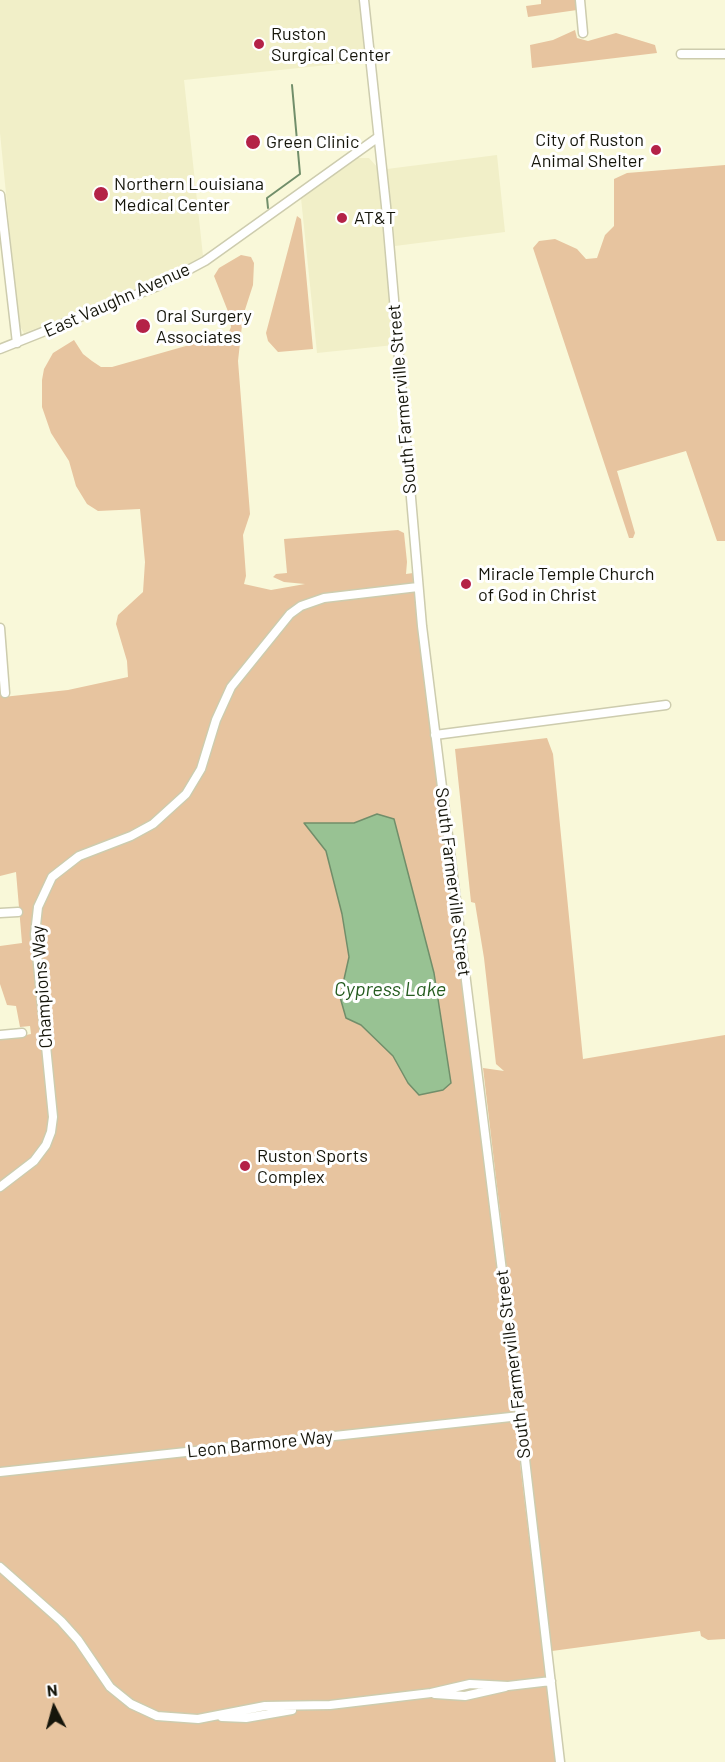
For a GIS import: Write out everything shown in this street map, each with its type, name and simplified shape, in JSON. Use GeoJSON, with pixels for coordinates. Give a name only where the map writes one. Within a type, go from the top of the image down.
{"type":"FeatureCollection","features":[{"type":"Feature","properties":{"kind":"street","name":"South Farmerville Street"},"geometry":{"type":"LineString","coordinates":[[364,0],[418,587],[520,1416],[560,1762]]}},
{"type":"Feature","properties":{"kind":"street"},"geometry":{"type":"LineString","coordinates":[[580,0],[583,33]]}},
{"type":"Feature","properties":{"kind":"street"},"geometry":{"type":"LineString","coordinates":[[681,54],[725,54]]}},
{"type":"Feature","properties":{"kind":"street","name":"East Vaughn Avenue"},"geometry":{"type":"LineString","coordinates":[[0,349],[158,285],[205,261],[377,138]]}},
{"type":"Feature","properties":{"kind":"street"},"geometry":{"type":"LineString","coordinates":[[0,195],[17,343]]}},
{"type":"Feature","properties":{"kind":"street","name":"Champions Way"},"geometry":{"type":"LineString","coordinates":[[0,1187],[34,1161],[46,1145],[51,1132],[52,1109],[35,934],[38,907],[52,877],[78,856],[153,825],[186,794],[201,769],[216,720],[231,687],[290,614],[301,606],[324,598],[418,587]]}},
{"type":"Feature","properties":{"kind":"street"},"geometry":{"type":"LineString","coordinates":[[0,628],[5,693]]}},
{"type":"Feature","properties":{"kind":"street"},"geometry":{"type":"LineString","coordinates":[[435,735],[666,705]]}},
{"type":"Feature","properties":{"kind":"street"},"geometry":{"type":"LineString","coordinates":[[0,913],[18,912]]}},
{"type":"Feature","properties":{"kind":"street"},"geometry":{"type":"LineString","coordinates":[[0,1035],[22,1033]]}},
{"type":"Feature","properties":{"kind":"street","name":"Leon Barmore Way"},"geometry":{"type":"LineString","coordinates":[[0,1472],[520,1416]]}},
{"type":"Feature","properties":{"kind":"street"},"geometry":{"type":"LineString","coordinates":[[0,1567],[61,1621],[78,1640],[110,1687],[131,1704],[170,1718],[216,1717],[245,1708],[301,1707],[431,1693],[470,1684],[508,1686],[551,1681]]}},
{"type":"Feature","properties":{"kind":"shaded area","name":"Northern Louisiana Medical Center"},"geometry":{"type":"Polygon","coordinates":[[[0,0],[360,0],[366,61],[184,80],[203,256],[145,287],[24,333],[19,325],[0,133],[0,0]]]}},
{"type":"Feature","properties":{"kind":"shaded area"},"geometry":{"type":"Polygon","coordinates":[[[541,0],[576,0],[577,10],[528,17],[526,6],[541,4],[541,0]]]}},
{"type":"Feature","properties":{"kind":"shaded area"},"geometry":{"type":"Polygon","coordinates":[[[575,30],[577,38],[588,41],[616,33],[655,45],[657,53],[532,68],[530,45],[553,40],[575,30]]]}},
{"type":"Feature","properties":{"kind":"shaded area"},"geometry":{"type":"Polygon","coordinates":[[[497,155],[505,232],[395,246],[387,169],[497,155]]]}},
{"type":"Feature","properties":{"kind":"shaded area"},"geometry":{"type":"Polygon","coordinates":[[[358,158],[369,158],[378,168],[394,345],[317,353],[301,198],[358,158]]]}},
{"type":"Feature","properties":{"kind":"shaded area"},"geometry":{"type":"Polygon","coordinates":[[[725,165],[725,541],[717,541],[686,451],[617,471],[635,533],[633,538],[629,538],[533,248],[539,241],[555,239],[577,249],[586,259],[597,258],[605,235],[614,226],[614,179],[627,173],[725,165]]]}},
{"type":"Feature","properties":{"kind":"shaded area"},"geometry":{"type":"Polygon","coordinates":[[[297,216],[301,219],[313,349],[278,352],[268,341],[266,333],[297,216]]]}},
{"type":"Feature","properties":{"kind":"shaded area","name":"Ruston Sports Complex"},"geometry":{"type":"Polygon","coordinates":[[[241,255],[251,257],[254,263],[253,285],[243,316],[238,361],[250,514],[243,535],[246,576],[244,584],[271,590],[305,584],[284,582],[273,577],[276,574],[287,573],[284,539],[398,530],[404,533],[406,574],[413,573],[556,1762],[0,1762],[0,1040],[31,1034],[30,1026],[20,1027],[16,1006],[7,1005],[0,984],[0,946],[22,943],[16,872],[0,876],[0,674],[3,697],[68,690],[128,677],[127,661],[116,624],[118,615],[143,592],[145,562],[140,509],[98,511],[87,504],[76,486],[69,461],[51,433],[42,407],[42,380],[44,369],[53,353],[74,340],[83,354],[92,361],[101,367],[112,367],[228,334],[231,327],[229,314],[214,276],[219,268],[241,255]]]}},
{"type":"Feature","properties":{"kind":"shaded area"},"geometry":{"type":"Polygon","coordinates":[[[547,738],[553,754],[583,1059],[725,1035],[725,1639],[708,1640],[701,1636],[700,1631],[552,1651],[483,1068],[504,1071],[496,1064],[484,958],[475,903],[471,902],[455,749],[547,738]]]}},
{"type":"Feature","properties":{"kind":"water","name":"Cypress Lake"},"geometry":{"type":"Polygon","coordinates":[[[377,814],[394,819],[434,973],[451,1083],[443,1090],[419,1095],[408,1083],[393,1056],[361,1025],[346,1018],[340,997],[349,957],[342,914],[326,851],[304,823],[354,823],[377,814]]]}},
{"type":"Feature","properties":{"kind":"waterway"},"geometry":{"type":"LineString","coordinates":[[268,208],[267,198],[300,174],[292,85]]}},
{"type":"Feature","properties":{"kind":"place","name":"Ruston Surgical Center"},"geometry":{"type":"Point","coordinates":[259,44]}},
{"type":"Feature","properties":{"kind":"place","name":"Green Clinic"},"geometry":{"type":"Point","coordinates":[253,142]}},
{"type":"Feature","properties":{"kind":"place","name":"City of Ruston Animal Shelter"},"geometry":{"type":"Point","coordinates":[656,150]}},
{"type":"Feature","properties":{"kind":"place","name":"Northern Louisiana Medical Center"},"geometry":{"type":"Point","coordinates":[101,194]}},
{"type":"Feature","properties":{"kind":"place","name":"AT&T"},"geometry":{"type":"Point","coordinates":[342,218]}},
{"type":"Feature","properties":{"kind":"place","name":"Oral Surgery Associates"},"geometry":{"type":"Point","coordinates":[143,326]}},
{"type":"Feature","properties":{"kind":"place","name":"Miracle Temple Church of God in Christ"},"geometry":{"type":"Point","coordinates":[466,584]}},
{"type":"Feature","properties":{"kind":"place","name":"Ruston Sports Complex"},"geometry":{"type":"Point","coordinates":[245,1166]}}]}
